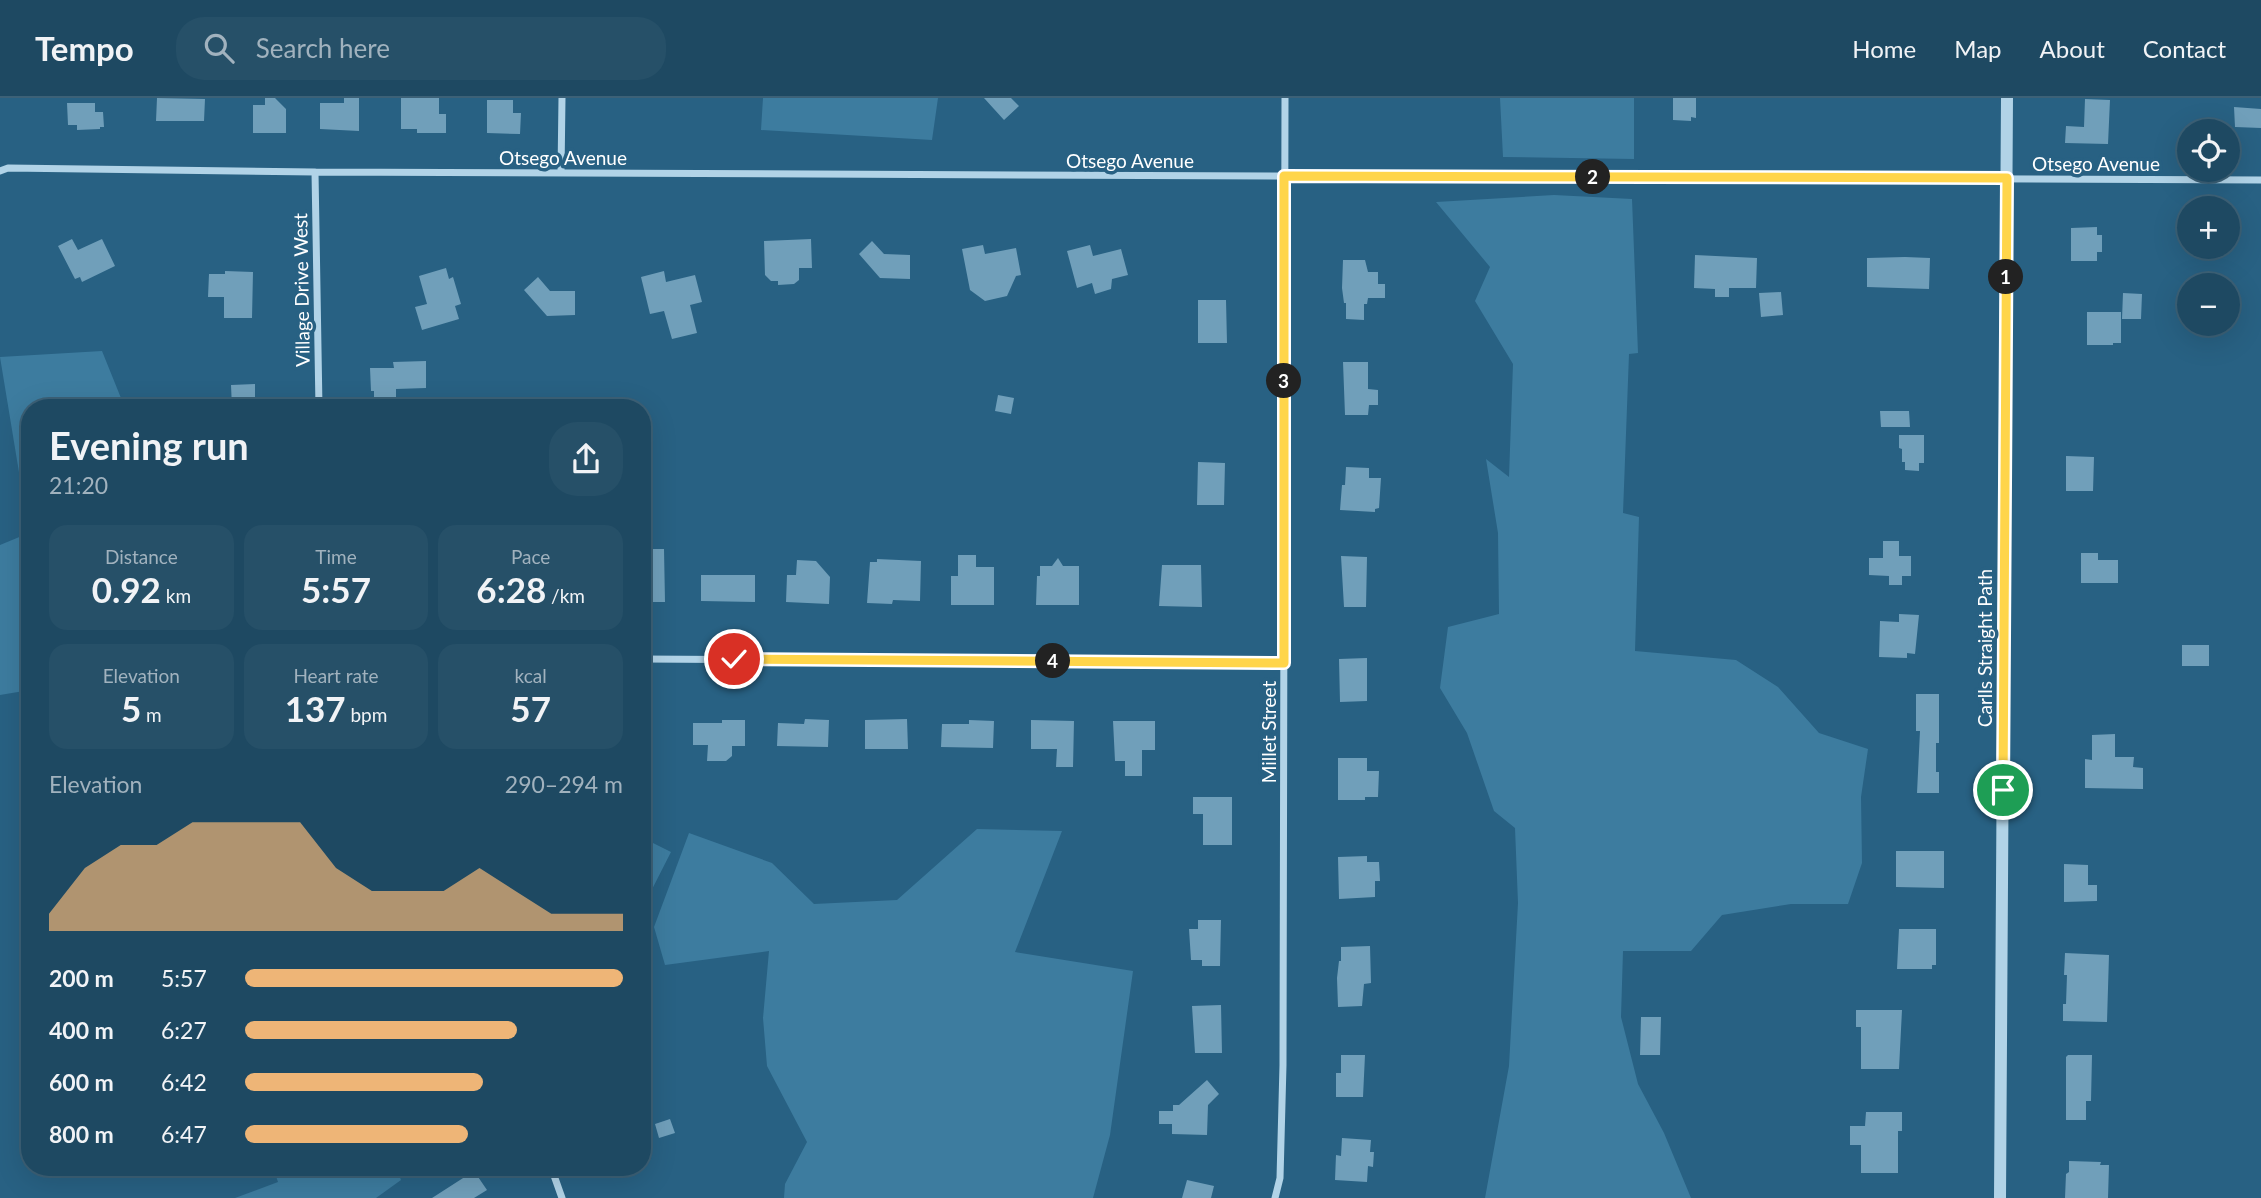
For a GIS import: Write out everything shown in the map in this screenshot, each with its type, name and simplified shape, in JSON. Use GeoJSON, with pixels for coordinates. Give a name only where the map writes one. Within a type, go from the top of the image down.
{"type":"FeatureCollection","features":[{"type":"Feature","properties":{"kind":"street"},"geometry":{"type":"LineString","coordinates":[[561,173],[562,98]]}},
{"type":"Feature","properties":{"kind":"street","name":"Millet Street"},"geometry":{"type":"LineString","coordinates":[[1275,1198],[1280,1178],[1283,1065],[1285,98]]}},
{"type":"Feature","properties":{"kind":"street","name":"Carlls Straight Path"},"geometry":{"type":"LineString","coordinates":[[2000,1198],[2007,98]]}},
{"type":"Feature","properties":{"kind":"street","name":"Otsego Avenue"},"geometry":{"type":"LineString","coordinates":[[0,172],[8,168],[315,172],[2261,180]]}},
{"type":"Feature","properties":{"kind":"street","name":"Village Drive West"},"geometry":{"type":"LineString","coordinates":[[315,172],[319,399]]}},
{"type":"Feature","properties":{"kind":"street"},"geometry":{"type":"LineString","coordinates":[[651,659],[1284,663]]}},
{"type":"Feature","properties":{"kind":"street"},"geometry":{"type":"LineString","coordinates":[[554,1176],[562,1198]]}},
{"type":"Feature","properties":{"kind":"shaded area"},"geometry":{"type":"Polygon","coordinates":[[[763,98],[938,98],[932,140],[761,130],[763,98]]]}},
{"type":"Feature","properties":{"kind":"shaded area"},"geometry":{"type":"Polygon","coordinates":[[[1500,98],[1634,98],[1634,159],[1503,157],[1500,98]]]}},
{"type":"Feature","properties":{"kind":"shaded area"},"geometry":{"type":"Polygon","coordinates":[[[1554,195],[1632,199],[1638,353],[1629,354],[1623,513],[1639,517],[1635,651],[1736,660],[1778,687],[1819,733],[1868,749],[1861,797],[1862,863],[1848,904],[1791,904],[1722,915],[1691,951],[1623,951],[1621,1017],[1638,1084],[1664,1133],[1691,1198],[1485,1198],[1509,1066],[1518,903],[1515,828],[1494,811],[1467,733],[1440,688],[1448,627],[1499,614],[1498,533],[1486,459],[1509,477],[1513,364],[1475,301],[1490,267],[1436,202],[1554,195]]]}},
{"type":"Feature","properties":{"kind":"shaded area"},"geometry":{"type":"Polygon","coordinates":[[[102,351],[121,399],[21,399],[21,484],[0,357],[102,351]]]}},
{"type":"Feature","properties":{"kind":"shaded area"},"geometry":{"type":"Polygon","coordinates":[[[21,536],[21,692],[0,695],[0,545],[21,536]]]}},
{"type":"Feature","properties":{"kind":"shaded area"},"geometry":{"type":"Polygon","coordinates":[[[977,829],[1062,831],[1015,952],[1133,971],[1110,1135],[1093,1198],[784,1198],[785,1184],[807,1142],[767,1066],[763,1018],[769,951],[665,965],[654,927],[689,833],[772,863],[814,904],[897,900],[977,829]]]}},
{"type":"Feature","properties":{"kind":"shaded area"},"geometry":{"type":"Polygon","coordinates":[[[651,842],[671,852],[651,891],[651,842]]]}},
{"type":"Feature","properties":{"kind":"shaded area"},"geometry":{"type":"Polygon","coordinates":[[[276,1176],[399,1176],[401,1180],[376,1198],[235,1198],[278,1182],[276,1176]]]}},
{"type":"Feature","properties":{"kind":"building"},"geometry":{"type":"Polygon","coordinates":[[[157,98],[205,99],[204,121],[156,121],[157,98]]]}},
{"type":"Feature","properties":{"kind":"building"},"geometry":{"type":"Polygon","coordinates":[[[265,98],[275,98],[286,109],[286,133],[253,133],[253,105],[265,105],[265,98]]]}},
{"type":"Feature","properties":{"kind":"building"},"geometry":{"type":"Polygon","coordinates":[[[344,98],[359,98],[359,131],[320,129],[320,103],[344,103],[344,98]]]}},
{"type":"Feature","properties":{"kind":"building"},"geometry":{"type":"Polygon","coordinates":[[[401,98],[439,98],[439,114],[446,114],[446,133],[417,133],[417,129],[401,129],[401,98]]]}},
{"type":"Feature","properties":{"kind":"building"},"geometry":{"type":"Polygon","coordinates":[[[984,98],[1011,98],[1019,106],[1004,120],[984,98]]]}},
{"type":"Feature","properties":{"kind":"building"},"geometry":{"type":"Polygon","coordinates":[[[1673,98],[1696,98],[1696,118],[1691,117],[1691,121],[1673,120],[1673,98]]]}},
{"type":"Feature","properties":{"kind":"building"},"geometry":{"type":"Polygon","coordinates":[[[2085,99],[2110,100],[2108,144],[2065,143],[2066,126],[2084,127],[2085,99]]]}},
{"type":"Feature","properties":{"kind":"building"},"geometry":{"type":"Polygon","coordinates":[[[487,100],[513,100],[513,113],[521,113],[520,134],[487,133],[487,100]]]}},
{"type":"Feature","properties":{"kind":"building"},"geometry":{"type":"Polygon","coordinates":[[[67,103],[95,103],[95,112],[103,112],[104,127],[77,130],[77,125],[68,125],[67,103]]]}},
{"type":"Feature","properties":{"kind":"building"},"geometry":{"type":"Polygon","coordinates":[[[2234,107],[2261,109],[2261,128],[2240,127],[2240,119],[2235,119],[2234,107]]]}},
{"type":"Feature","properties":{"kind":"building"},"geometry":{"type":"Polygon","coordinates":[[[2097,227],[2097,235],[2102,235],[2102,252],[2097,252],[2097,261],[2071,261],[2071,228],[2097,227]]]}},
{"type":"Feature","properties":{"kind":"building"},"geometry":{"type":"Polygon","coordinates":[[[72,239],[78,250],[102,239],[115,266],[82,282],[80,277],[75,279],[58,246],[72,239]]]}},
{"type":"Feature","properties":{"kind":"building"},"geometry":{"type":"Polygon","coordinates":[[[811,239],[812,268],[799,268],[799,280],[794,284],[778,285],[778,281],[771,281],[765,275],[764,241],[811,239]]]}},
{"type":"Feature","properties":{"kind":"building"},"geometry":{"type":"Polygon","coordinates":[[[872,241],[884,254],[910,255],[910,279],[880,278],[859,254],[872,241]]]}},
{"type":"Feature","properties":{"kind":"building"},"geometry":{"type":"Polygon","coordinates":[[[983,245],[985,254],[1016,248],[1021,275],[1016,276],[1007,296],[985,301],[970,290],[962,249],[983,245]]]}},
{"type":"Feature","properties":{"kind":"building"},"geometry":{"type":"Polygon","coordinates":[[[1090,245],[1093,256],[1121,249],[1128,275],[1112,279],[1111,289],[1095,294],[1092,283],[1077,288],[1067,251],[1090,245]]]}},
{"type":"Feature","properties":{"kind":"building"},"geometry":{"type":"Polygon","coordinates":[[[1695,255],[1757,258],[1756,288],[1729,288],[1729,297],[1715,297],[1715,289],[1694,288],[1695,255]]]}},
{"type":"Feature","properties":{"kind":"building"},"geometry":{"type":"Polygon","coordinates":[[[1867,258],[1930,258],[1929,289],[1867,287],[1867,258]]]}},
{"type":"Feature","properties":{"kind":"building"},"geometry":{"type":"Polygon","coordinates":[[[1343,260],[1365,260],[1368,272],[1378,272],[1378,284],[1385,284],[1385,298],[1368,298],[1367,304],[1364,304],[1364,320],[1346,319],[1342,288],[1343,260]]]}},
{"type":"Feature","properties":{"kind":"building"},"geometry":{"type":"Polygon","coordinates":[[[446,268],[449,279],[453,277],[461,304],[455,306],[459,319],[422,330],[415,307],[427,304],[419,276],[446,268]]]}},
{"type":"Feature","properties":{"kind":"building"},"geometry":{"type":"Polygon","coordinates":[[[225,271],[253,272],[252,318],[224,318],[224,297],[208,297],[209,274],[225,274],[225,271]]]}},
{"type":"Feature","properties":{"kind":"building"},"geometry":{"type":"Polygon","coordinates":[[[664,271],[666,282],[695,275],[702,302],[690,305],[697,333],[672,339],[664,311],[650,314],[641,277],[664,271]]]}},
{"type":"Feature","properties":{"kind":"building"},"geometry":{"type":"Polygon","coordinates":[[[538,277],[550,291],[575,291],[575,315],[547,316],[524,290],[538,277]]]}},
{"type":"Feature","properties":{"kind":"building"},"geometry":{"type":"Polygon","coordinates":[[[1781,292],[1783,315],[1761,317],[1759,293],[1781,292]]]}},
{"type":"Feature","properties":{"kind":"building"},"geometry":{"type":"Polygon","coordinates":[[[2123,293],[2142,294],[2141,319],[2122,319],[2123,293]]]}},
{"type":"Feature","properties":{"kind":"building"},"geometry":{"type":"Polygon","coordinates":[[[1198,300],[1226,300],[1227,343],[1198,343],[1198,300]]]}},
{"type":"Feature","properties":{"kind":"building"},"geometry":{"type":"Polygon","coordinates":[[[2087,312],[2121,312],[2121,343],[2087,345],[2087,312]]]}},
{"type":"Feature","properties":{"kind":"building"},"geometry":{"type":"Polygon","coordinates":[[[426,361],[426,388],[396,389],[396,399],[374,399],[370,368],[394,368],[393,362],[426,361]]]}},
{"type":"Feature","properties":{"kind":"building"},"geometry":{"type":"Polygon","coordinates":[[[1343,362],[1368,362],[1368,389],[1378,390],[1378,405],[1369,405],[1368,415],[1345,415],[1343,362]]]}},
{"type":"Feature","properties":{"kind":"building"},"geometry":{"type":"Polygon","coordinates":[[[255,384],[255,399],[232,399],[231,385],[255,384]]]}},
{"type":"Feature","properties":{"kind":"building"},"geometry":{"type":"Polygon","coordinates":[[[998,395],[1014,398],[1011,414],[995,411],[998,395]]]}},
{"type":"Feature","properties":{"kind":"building"},"geometry":{"type":"Polygon","coordinates":[[[1880,411],[1909,411],[1910,427],[1881,427],[1880,411]]]}},
{"type":"Feature","properties":{"kind":"building"},"geometry":{"type":"Polygon","coordinates":[[[1899,435],[1924,435],[1924,463],[1919,463],[1919,471],[1905,470],[1902,449],[1899,448],[1899,435]]]}},
{"type":"Feature","properties":{"kind":"building"},"geometry":{"type":"Polygon","coordinates":[[[2066,456],[2094,457],[2093,491],[2066,491],[2066,456]]]}},
{"type":"Feature","properties":{"kind":"building"},"geometry":{"type":"Polygon","coordinates":[[[1198,462],[1225,463],[1224,505],[1197,505],[1198,462]]]}},
{"type":"Feature","properties":{"kind":"building"},"geometry":{"type":"Polygon","coordinates":[[[1346,467],[1369,468],[1369,478],[1381,478],[1379,508],[1375,509],[1375,512],[1340,510],[1346,467]]]}},
{"type":"Feature","properties":{"kind":"building"},"geometry":{"type":"Polygon","coordinates":[[[1883,541],[1899,541],[1899,556],[1911,556],[1911,576],[1902,576],[1902,585],[1889,585],[1889,576],[1869,575],[1869,558],[1883,558],[1883,541]]]}},
{"type":"Feature","properties":{"kind":"building"},"geometry":{"type":"Polygon","coordinates":[[[651,549],[664,549],[665,602],[651,602],[651,549]]]}},
{"type":"Feature","properties":{"kind":"building"},"geometry":{"type":"Polygon","coordinates":[[[2081,553],[2098,553],[2098,560],[2118,560],[2118,583],[2081,583],[2081,553]]]}},
{"type":"Feature","properties":{"kind":"building"},"geometry":{"type":"Polygon","coordinates":[[[958,555],[976,555],[976,567],[994,567],[994,605],[951,605],[951,576],[958,576],[958,555]]]}},
{"type":"Feature","properties":{"kind":"building"},"geometry":{"type":"Polygon","coordinates":[[[1341,556],[1367,557],[1366,607],[1344,607],[1341,556]]]}},
{"type":"Feature","properties":{"kind":"building"},"geometry":{"type":"Polygon","coordinates":[[[1058,558],[1063,566],[1079,566],[1079,605],[1036,605],[1040,566],[1052,566],[1058,558]]]}},
{"type":"Feature","properties":{"kind":"building"},"geometry":{"type":"Polygon","coordinates":[[[877,559],[921,561],[920,601],[867,603],[870,562],[877,562],[877,559]]]}},
{"type":"Feature","properties":{"kind":"building"},"geometry":{"type":"Polygon","coordinates":[[[797,560],[816,561],[830,577],[829,604],[786,602],[787,575],[796,575],[797,560]]]}},
{"type":"Feature","properties":{"kind":"building"},"geometry":{"type":"Polygon","coordinates":[[[1162,565],[1201,565],[1202,607],[1159,606],[1162,565]]]}},
{"type":"Feature","properties":{"kind":"building"},"geometry":{"type":"Polygon","coordinates":[[[701,575],[755,575],[755,602],[701,601],[701,575]]]}},
{"type":"Feature","properties":{"kind":"building"},"geometry":{"type":"Polygon","coordinates":[[[1899,614],[1919,615],[1915,654],[1907,653],[1907,658],[1879,657],[1880,621],[1899,622],[1899,614]]]}},
{"type":"Feature","properties":{"kind":"building"},"geometry":{"type":"Polygon","coordinates":[[[2182,645],[2209,645],[2209,666],[2182,666],[2182,645]]]}},
{"type":"Feature","properties":{"kind":"building"},"geometry":{"type":"Polygon","coordinates":[[[1367,658],[1367,701],[1340,702],[1339,659],[1367,658]]]}},
{"type":"Feature","properties":{"kind":"building"},"geometry":{"type":"Polygon","coordinates":[[[1916,694],[1939,694],[1936,772],[1939,772],[1939,793],[1917,793],[1920,731],[1916,731],[1916,694]]]}},
{"type":"Feature","properties":{"kind":"building"},"geometry":{"type":"Polygon","coordinates":[[[805,719],[829,720],[828,747],[777,746],[778,723],[804,724],[805,719]]]}},
{"type":"Feature","properties":{"kind":"building"},"geometry":{"type":"Polygon","coordinates":[[[907,719],[908,749],[865,749],[865,720],[907,719]]]}},
{"type":"Feature","properties":{"kind":"building"},"geometry":{"type":"Polygon","coordinates":[[[722,720],[745,720],[745,746],[732,746],[732,756],[726,761],[707,761],[708,745],[693,745],[693,723],[722,723],[722,720]]]}},
{"type":"Feature","properties":{"kind":"building"},"geometry":{"type":"Polygon","coordinates":[[[969,720],[994,721],[993,748],[941,747],[942,724],[969,724],[969,720]]]}},
{"type":"Feature","properties":{"kind":"building"},"geometry":{"type":"Polygon","coordinates":[[[1031,720],[1074,721],[1073,767],[1056,767],[1057,749],[1031,749],[1031,720]]]}},
{"type":"Feature","properties":{"kind":"building"},"geometry":{"type":"Polygon","coordinates":[[[1113,721],[1155,721],[1155,750],[1142,750],[1142,776],[1125,776],[1125,761],[1115,761],[1113,721]]]}},
{"type":"Feature","properties":{"kind":"building"},"geometry":{"type":"Polygon","coordinates":[[[2115,734],[2115,757],[2134,757],[2133,767],[2143,768],[2143,789],[2085,788],[2085,759],[2092,760],[2092,735],[2115,734]]]}},
{"type":"Feature","properties":{"kind":"building"},"geometry":{"type":"Polygon","coordinates":[[[1338,758],[1367,758],[1367,771],[1379,771],[1378,797],[1338,800],[1338,758]]]}},
{"type":"Feature","properties":{"kind":"building"},"geometry":{"type":"Polygon","coordinates":[[[1193,797],[1232,797],[1232,845],[1203,845],[1203,814],[1193,814],[1193,797]]]}},
{"type":"Feature","properties":{"kind":"building"},"geometry":{"type":"Polygon","coordinates":[[[1896,851],[1944,851],[1944,888],[1896,887],[1896,851]]]}},
{"type":"Feature","properties":{"kind":"building"},"geometry":{"type":"Polygon","coordinates":[[[1367,856],[1367,862],[1379,862],[1380,881],[1375,881],[1375,897],[1339,899],[1338,857],[1367,856]]]}},
{"type":"Feature","properties":{"kind":"building"},"geometry":{"type":"Polygon","coordinates":[[[2064,864],[2088,865],[2088,885],[2097,885],[2097,901],[2064,902],[2064,864]]]}},
{"type":"Feature","properties":{"kind":"building"},"geometry":{"type":"Polygon","coordinates":[[[1198,920],[1221,920],[1220,966],[1202,966],[1202,960],[1191,960],[1189,929],[1198,929],[1198,920]]]}},
{"type":"Feature","properties":{"kind":"building"},"geometry":{"type":"Polygon","coordinates":[[[1899,929],[1936,929],[1936,965],[1932,965],[1932,969],[1897,969],[1899,929]]]}},
{"type":"Feature","properties":{"kind":"building"},"geometry":{"type":"Polygon","coordinates":[[[1370,946],[1371,983],[1364,984],[1362,1006],[1338,1007],[1337,978],[1341,947],[1370,946]]]}},
{"type":"Feature","properties":{"kind":"building"},"geometry":{"type":"Polygon","coordinates":[[[2065,953],[2109,955],[2107,1022],[2063,1021],[2067,975],[2064,975],[2065,953]]]}},
{"type":"Feature","properties":{"kind":"building"},"geometry":{"type":"Polygon","coordinates":[[[1221,1005],[1222,1053],[1195,1053],[1192,1006],[1221,1005]]]}},
{"type":"Feature","properties":{"kind":"building"},"geometry":{"type":"Polygon","coordinates":[[[1856,1010],[1902,1010],[1899,1069],[1861,1069],[1861,1027],[1856,1027],[1856,1010]]]}},
{"type":"Feature","properties":{"kind":"building"},"geometry":{"type":"Polygon","coordinates":[[[1641,1017],[1661,1017],[1660,1055],[1640,1055],[1641,1017]]]}},
{"type":"Feature","properties":{"kind":"building"},"geometry":{"type":"Polygon","coordinates":[[[1341,1055],[1365,1055],[1363,1097],[1336,1097],[1336,1073],[1341,1073],[1341,1055]]]}},
{"type":"Feature","properties":{"kind":"building"},"geometry":{"type":"Polygon","coordinates":[[[2068,1055],[2092,1055],[2091,1101],[2086,1101],[2086,1120],[2066,1120],[2068,1055]]]}},
{"type":"Feature","properties":{"kind":"building"},"geometry":{"type":"Polygon","coordinates":[[[1207,1080],[1219,1094],[1208,1105],[1207,1135],[1172,1134],[1172,1124],[1159,1124],[1159,1111],[1173,1111],[1173,1105],[1179,1105],[1207,1080]]]}},
{"type":"Feature","properties":{"kind":"building"},"geometry":{"type":"Polygon","coordinates":[[[1866,1112],[1902,1112],[1902,1131],[1898,1131],[1898,1173],[1861,1173],[1861,1145],[1850,1145],[1850,1126],[1865,1126],[1866,1112]]]}},
{"type":"Feature","properties":{"kind":"building"},"geometry":{"type":"Polygon","coordinates":[[[670,1119],[675,1133],[659,1138],[655,1124],[670,1119]]]}},
{"type":"Feature","properties":{"kind":"building"},"geometry":{"type":"Polygon","coordinates":[[[1342,1138],[1371,1140],[1370,1152],[1374,1152],[1373,1167],[1368,1166],[1367,1182],[1335,1180],[1336,1155],[1341,1156],[1342,1138]]]}},
{"type":"Feature","properties":{"kind":"building"},"geometry":{"type":"Polygon","coordinates":[[[2069,1161],[2101,1162],[2100,1165],[2109,1165],[2108,1198],[2065,1198],[2069,1161]]]}},
{"type":"Feature","properties":{"kind":"building"},"geometry":{"type":"Polygon","coordinates":[[[466,1176],[477,1176],[487,1190],[474,1198],[432,1198],[466,1176]]]}},
{"type":"Feature","properties":{"kind":"building"},"geometry":{"type":"Polygon","coordinates":[[[1187,1180],[1214,1186],[1211,1198],[1182,1198],[1187,1180]]]}},
{"type":"Feature","properties":{"kind":"route"},"geometry":{"type":"LineString","coordinates":[[734,659],[1284,663],[1284,176],[2007,178],[2003,790]]}}]}
